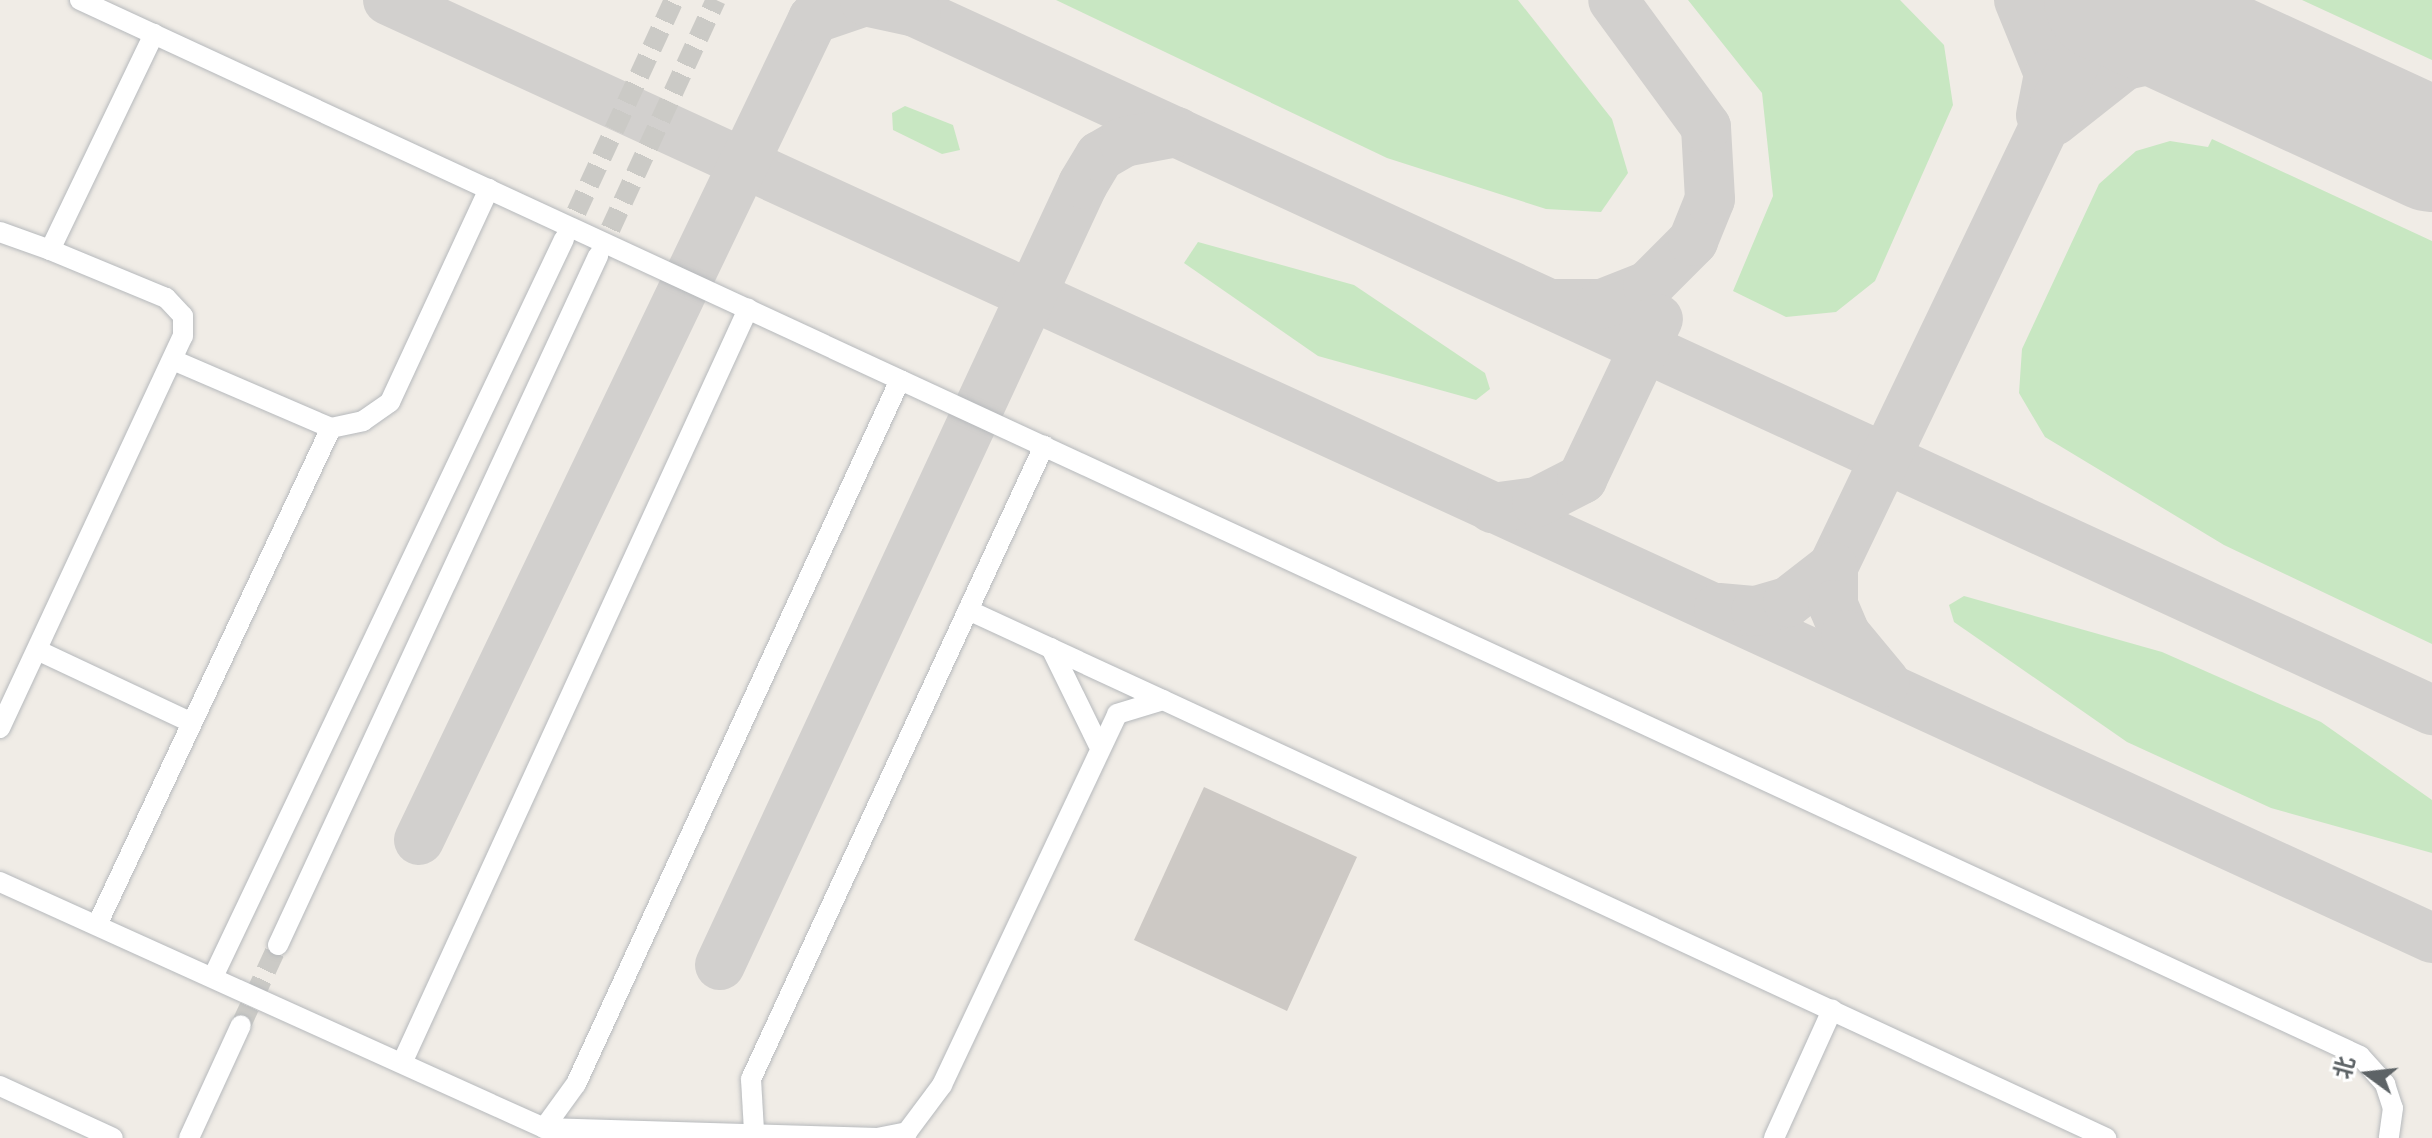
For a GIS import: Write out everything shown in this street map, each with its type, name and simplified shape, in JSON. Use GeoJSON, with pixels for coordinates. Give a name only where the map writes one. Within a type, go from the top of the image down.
{"type":"FeatureCollection","features":[{"type":"Feature","properties":{"kind":"street"},"geometry":{"type":"LineString","coordinates":[[80,0],[2360,1056],[2385,1084],[2393,1108],[2389,1138]]}},
{"type":"Feature","properties":{"kind":"street"},"geometry":{"type":"LineString","coordinates":[[50,250],[154,34]]}},
{"type":"Feature","properties":{"kind":"street"},"geometry":{"type":"LineString","coordinates":[[173,360],[331,428],[363,421],[390,402],[489,189]]}},
{"type":"Feature","properties":{"kind":"street"},"geometry":{"type":"LineString","coordinates":[[0,232],[166,298],[183,316],[173,360],[0,728]]}},
{"type":"Feature","properties":{"kind":"street"},"geometry":{"type":"LineString","coordinates":[[213,977],[564,239]]}},
{"type":"Feature","properties":{"kind":"street"},"geometry":{"type":"LineString","coordinates":[[278,945],[598,256]]}},
{"type":"Feature","properties":{"kind":"street"},"geometry":{"type":"LineString","coordinates":[[402,1063],[748,309]]}},
{"type":"Feature","properties":{"kind":"street"},"geometry":{"type":"LineString","coordinates":[[544,1128],[576,1084],[900,380]]}},
{"type":"Feature","properties":{"kind":"street"},"geometry":{"type":"LineString","coordinates":[[97,925],[331,428]]}},
{"type":"Feature","properties":{"kind":"street"},"geometry":{"type":"LineString","coordinates":[[754,1131],[751,1079],[1044,446]]}},
{"type":"Feature","properties":{"kind":"street"},"geometry":{"type":"LineString","coordinates":[[968,610],[2106,1138]]}},
{"type":"Feature","properties":{"kind":"street"},"geometry":{"type":"LineString","coordinates":[[1051,648],[1098,744]]}},
{"type":"Feature","properties":{"kind":"street"},"geometry":{"type":"LineString","coordinates":[[37,650],[192,723]]}},
{"type":"Feature","properties":{"kind":"street"},"geometry":{"type":"LineString","coordinates":[[0,882],[544,1128],[754,1131],[877,1138],[907,1132],[925,1115],[1098,744],[1117,714],[1163,700]]}},
{"type":"Feature","properties":{"kind":"street"},"geometry":{"type":"LineString","coordinates":[[1774,1138],[1832,1010]]}},
{"type":"Feature","properties":{"kind":"street"},"geometry":{"type":"LineString","coordinates":[[189,1138],[241,1025]]}},
{"type":"Feature","properties":{"kind":"street"},"geometry":{"type":"LineString","coordinates":[[0,1086],[113,1138]]}},
{"type":"Feature","properties":{"kind":"green space"},"geometry":{"type":"Polygon","coordinates":[[[1056,0],[1518,0],[1612,119],[1628,173],[1601,212],[1546,209],[1387,158],[1056,0]]]}},
{"type":"Feature","properties":{"kind":"green space"},"geometry":{"type":"Polygon","coordinates":[[[1688,0],[1900,0],[1944,45],[1953,105],[1875,281],[1836,312],[1786,317],[1733,291],[1773,196],[1762,93],[1688,0]]]}},
{"type":"Feature","properties":{"kind":"green space"},"geometry":{"type":"Polygon","coordinates":[[[2302,0],[2432,0],[2432,60],[2302,0]]]}},
{"type":"Feature","properties":{"kind":"green space"},"geometry":{"type":"Polygon","coordinates":[[[905,106],[953,125],[960,150],[942,154],[893,130],[892,113],[905,106]]]}},
{"type":"Feature","properties":{"kind":"green space"},"geometry":{"type":"Polygon","coordinates":[[[2212,139],[2432,241],[2432,644],[2224,545],[2045,437],[2019,393],[2022,349],[2099,184],[2136,151],[2170,141],[2208,147],[2212,139]]]}},
{"type":"Feature","properties":{"kind":"green space"},"geometry":{"type":"Polygon","coordinates":[[[1198,242],[1354,285],[1485,373],[1490,389],[1476,400],[1318,356],[1184,263],[1198,242]]]}},
{"type":"Feature","properties":{"kind":"green space"},"geometry":{"type":"Polygon","coordinates":[[[1964,596],[2162,652],[2321,722],[2432,800],[2432,853],[2271,808],[2127,742],[1954,622],[1949,605],[1964,596]]]}},
{"type":"Feature","properties":{"kind":"building"},"geometry":{"type":"Polygon","coordinates":[[[1204,787],[1357,857],[1287,1011],[1134,940],[1204,787]]]}},
{"type":"Feature","properties":{"kind":"taxiway"},"geometry":{"type":"LineString","coordinates":[[388,0],[2432,938]]}},
{"type":"Feature","properties":{"kind":"taxiway"},"geometry":{"type":"LineString","coordinates":[[889,0],[2432,710]]}},
{"type":"Feature","properties":{"kind":"taxiway"},"geometry":{"type":"LineString","coordinates":[[1554,304],[1602,304],[1648,286],[1693,241],[1710,199],[1706,127],[1613,0]]}},
{"type":"Feature","properties":{"kind":"taxiway"},"geometry":{"type":"LineString","coordinates":[[2019,0],[2049,74],[2041,115]]}},
{"type":"Feature","properties":{"kind":"taxiway"},"geometry":{"type":"LineString","coordinates":[[1833,567],[2105,0]]}},
{"type":"Feature","properties":{"kind":"taxiway"},"geometry":{"type":"LineString","coordinates":[[2177,0],[2188,21],[2229,57]]}},
{"type":"Feature","properties":{"kind":"taxiway"},"geometry":{"type":"LineString","coordinates":[[419,840],[813,19],[865,1],[916,12]]}},
{"type":"Feature","properties":{"kind":"taxiway"},"geometry":{"type":"LineString","coordinates":[[2054,121],[2125,65],[2189,51],[2229,57]]}},
{"type":"Feature","properties":{"kind":"taxiway"},"geometry":{"type":"LineString","coordinates":[[720,965],[1083,184],[1100,156],[1124,142],[1177,132]]}},
{"type":"Feature","properties":{"kind":"taxiway"},"geometry":{"type":"LineString","coordinates":[[1492,508],[1537,502],[1582,479],[1658,319]]}},
{"type":"Feature","properties":{"kind":"taxiway"},"geometry":{"type":"LineString","coordinates":[[1719,608],[1756,611],[1788,602],[1833,567],[1833,605],[1846,635],[1885,682]]}},
{"type":"Feature","properties":{"kind":"runway"},"geometry":{"type":"LineString","coordinates":[[2106,0],[2432,150]]}},
{"type":"Feature","properties":{"kind":"tunnel"},"geometry":{"type":"LineString","coordinates":[[564,239],[674,0]]}},
{"type":"Feature","properties":{"kind":"tunnel"},"geometry":{"type":"LineString","coordinates":[[598,256],[716,0]]}},
{"type":"Feature","properties":{"kind":"tunnel"},"geometry":{"type":"LineString","coordinates":[[241,1025],[278,945]]}}]}
